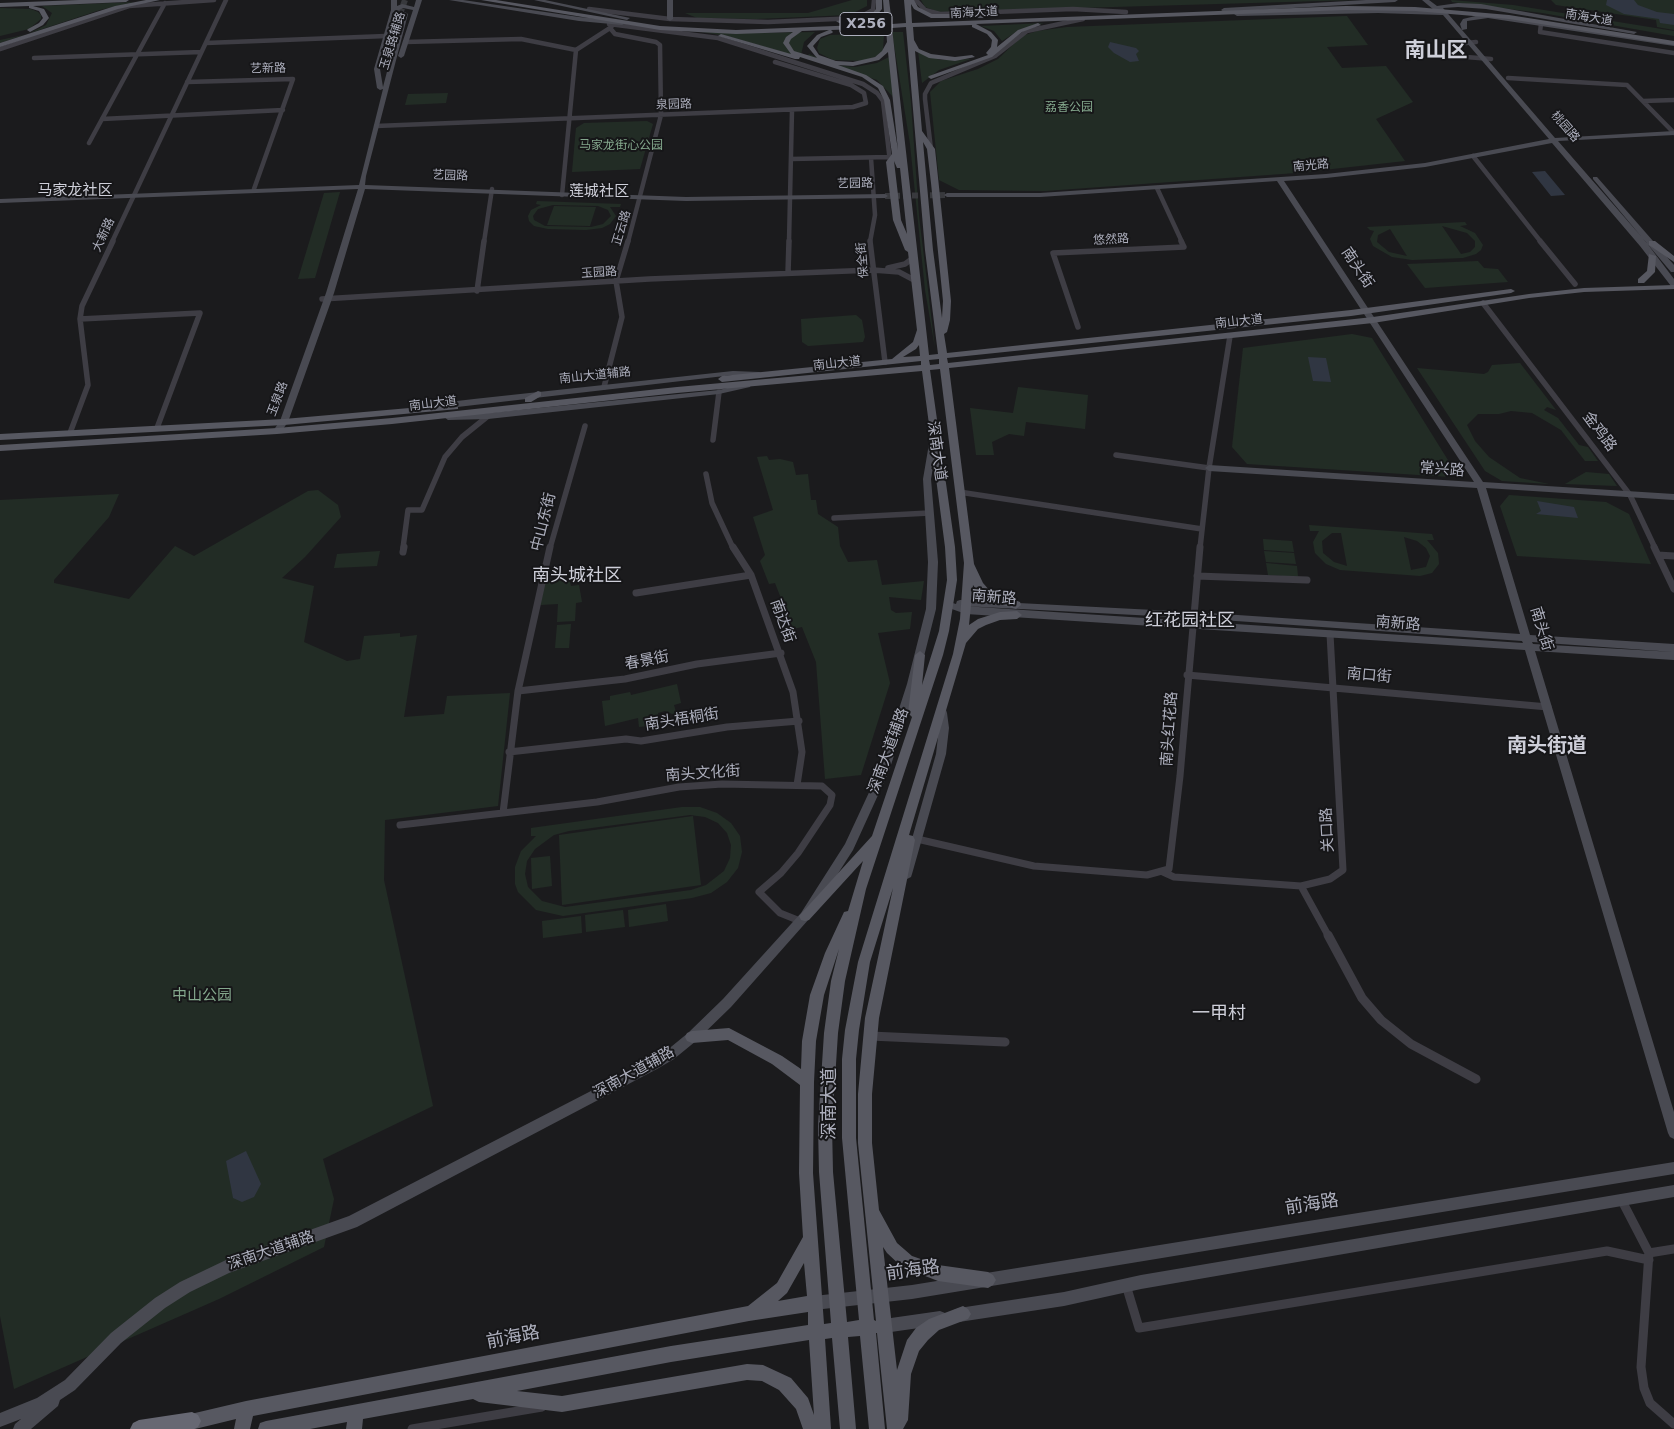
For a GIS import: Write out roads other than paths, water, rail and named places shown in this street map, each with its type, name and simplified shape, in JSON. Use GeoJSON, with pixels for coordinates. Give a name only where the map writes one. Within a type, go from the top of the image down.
{"type":"FeatureCollection","features":[{"type":"Feature","properties":{"kind":"highway"},"geometry":{"type":"LineString","coordinates":[[139,1429],[192,1421]]}},
{"type":"Feature","properties":{"kind":"main road"},"geometry":{"type":"LineString","coordinates":[[2,3],[24,0]]}},
{"type":"Feature","properties":{"kind":"main road"},"geometry":{"type":"LineString","coordinates":[[17,5],[130,0]]}},
{"type":"Feature","properties":{"kind":"main road","name":"南海大道"},"geometry":{"type":"LineString","coordinates":[[484,0],[626,20],[732,26],[828,25],[1366,5],[1442,7],[1509,14],[1673,42]]}},
{"type":"Feature","properties":{"kind":"main road","name":"南海大道"},"geometry":{"type":"LineString","coordinates":[[508,0],[626,20],[660,28],[758,32],[938,26],[1011,18],[1097,18],[1362,8],[1444,10],[1526,19],[1673,42]]}},
{"type":"Feature","properties":{"kind":"main road"},"geometry":{"type":"LineString","coordinates":[[650,21],[752,24],[855,20],[877,13],[879,0]]}},
{"type":"Feature","properties":{"kind":"main road","name":"深南大道"},"geometry":{"type":"LineString","coordinates":[[823,1429],[806,1173],[809,1041],[817,995],[831,952],[860,889],[938,655],[949,605],[952,580],[950,547],[924,358],[886,0]]}},
{"type":"Feature","properties":{"kind":"main road"},"geometry":{"type":"LineString","coordinates":[[909,0],[919,11],[941,17],[1011,18],[1145,12]]}},
{"type":"Feature","properties":{"kind":"main road","name":"深南大道"},"geometry":{"type":"LineString","coordinates":[[877,1429],[849,1138],[848,1093],[852,1030],[864,962],[942,712],[958,654],[966,606],[969,563],[929,250],[910,38],[909,0]]}},
{"type":"Feature","properties":{"kind":"main road"},"geometry":{"type":"LineString","coordinates":[[0,47],[117,7],[154,2]]}},
{"type":"Feature","properties":{"kind":"main road"},"geometry":{"type":"LineString","coordinates":[[0,38],[24,33],[44,21],[46,15],[42,10],[2,3]]}},
{"type":"Feature","properties":{"kind":"main road"},"geometry":{"type":"LineString","coordinates":[[931,77],[994,54],[1020,31],[1038,25],[1097,18]]}},
{"type":"Feature","properties":{"kind":"main road"},"geometry":{"type":"LineString","coordinates":[[916,93],[931,77],[939,72],[989,53],[994,47],[994,40],[989,33],[979,27],[945,21]]}},
{"type":"Feature","properties":{"kind":"main road"},"geometry":{"type":"LineString","coordinates":[[828,25],[795,32],[788,38],[787,48],[798,55],[870,78],[886,96],[897,220],[913,258]]}},
{"type":"Feature","properties":{"kind":"main road"},"geometry":{"type":"LineString","coordinates":[[894,78],[904,80],[904,49],[910,38],[922,53],[937,58],[955,59],[979,55],[988,48],[989,40],[984,34],[974,30],[938,26]]}},
{"type":"Feature","properties":{"kind":"main road"},"geometry":{"type":"LineString","coordinates":[[660,28],[728,37],[860,77],[875,84],[886,96]]}},
{"type":"Feature","properties":{"kind":"main road"},"geometry":{"type":"LineString","coordinates":[[862,28],[831,31],[814,39],[810,50],[826,61],[843,64],[870,61],[881,56],[890,42]]}},
{"type":"Feature","properties":{"kind":"main road"},"geometry":{"type":"LineString","coordinates":[[919,130],[931,149],[944,272],[947,313],[940,338]]}},
{"type":"Feature","properties":{"kind":"main road"},"geometry":{"type":"LineString","coordinates":[[891,158],[901,140]]}},
{"type":"Feature","properties":{"kind":"main road"},"geometry":{"type":"LineString","coordinates":[[891,158],[905,174]]}},
{"type":"Feature","properties":{"kind":"main road"},"geometry":{"type":"LineString","coordinates":[[1652,244],[1674,260]]}},
{"type":"Feature","properties":{"kind":"main road"},"geometry":{"type":"LineString","coordinates":[[929,250],[944,272]]}},
{"type":"Feature","properties":{"kind":"main road"},"geometry":{"type":"LineString","coordinates":[[1641,280],[1651,272],[1652,256]]}},
{"type":"Feature","properties":{"kind":"main road","name":"南山大道"},"geometry":{"type":"LineString","coordinates":[[0,448],[430,413],[926,368],[943,361],[1368,311],[1494,293],[1575,284],[1641,280],[1673,282]]}},
{"type":"Feature","properties":{"kind":"main road","name":"南山大道"},"geometry":{"type":"LineString","coordinates":[[430,413],[528,400],[924,358],[943,361],[1230,336],[1373,320],[1577,291],[1673,282]]}},
{"type":"Feature","properties":{"kind":"main road"},"geometry":{"type":"LineString","coordinates":[[885,362],[901,356],[913,347],[917,342],[921,329]]}},
{"type":"Feature","properties":{"kind":"main road"},"geometry":{"type":"LineString","coordinates":[[891,371],[915,375],[928,388]]}},
{"type":"Feature","properties":{"kind":"main road"},"geometry":{"type":"LineString","coordinates":[[528,400],[538,394]]}},
{"type":"Feature","properties":{"kind":"main road","name":"南山大道"},"geometry":{"type":"LineString","coordinates":[[0,437],[157,428],[279,425]]}},
{"type":"Feature","properties":{"kind":"main road"},"geometry":{"type":"LineString","coordinates":[[969,563],[978,585],[986,594],[1017,610]]}},
{"type":"Feature","properties":{"kind":"main road"},"geometry":{"type":"LineString","coordinates":[[958,654],[964,639],[974,626],[1017,610]]}},
{"type":"Feature","properties":{"kind":"main road"},"geometry":{"type":"LineString","coordinates":[[912,735],[920,655]]}},
{"type":"Feature","properties":{"kind":"main road","name":"深南大道"},"geometry":{"type":"LineString","coordinates":[[895,1429],[864,1143],[865,1094],[870,1036],[880,975],[890,937],[919,787]]}},
{"type":"Feature","properties":{"kind":"main road"},"geometry":{"type":"LineString","coordinates":[[803,919],[878,837]]}},
{"type":"Feature","properties":{"kind":"main road","name":"深南大道"},"geometry":{"type":"LineString","coordinates":[[848,1429],[826,1172],[825,1126],[831,1033],[838,981],[860,889]]}},
{"type":"Feature","properties":{"kind":"main road"},"geometry":{"type":"LineString","coordinates":[[692,1037],[729,1034],[777,1060],[807,1082]]}},
{"type":"Feature","properties":{"kind":"main road"},"geometry":{"type":"LineString","coordinates":[[868,1178],[875,1215],[885,1237],[900,1257],[926,1270],[988,1280]]}},
{"type":"Feature","properties":{"kind":"main road"},"geometry":{"type":"LineString","coordinates":[[749,1313],[782,1288],[810,1239]]}},
{"type":"Feature","properties":{"kind":"main road","name":"前海路"},"geometry":{"type":"LineString","coordinates":[[161,1429],[246,1409],[749,1313],[814,1303]]}},
{"type":"Feature","properties":{"kind":"main road"},"geometry":{"type":"LineString","coordinates":[[900,1429],[903,1374],[913,1346],[922,1334],[934,1324],[963,1314]]}},
{"type":"Feature","properties":{"kind":"main road"},"geometry":{"type":"LineString","coordinates":[[266,1429],[671,1354],[816,1332],[884,1326]]}},
{"type":"Feature","properties":{"kind":"main road"},"geometry":{"type":"LineString","coordinates":[[460,1393],[498,1395],[562,1404],[747,1372],[763,1374],[785,1384],[802,1404],[811,1429]]}},
{"type":"Feature","properties":{"kind":"main road"},"geometry":{"type":"LineString","coordinates":[[242,1429],[246,1409]]}},
{"type":"Feature","properties":{"kind":"main road"},"geometry":{"type":"LineString","coordinates":[[354,1429],[356,1412]]}},
{"type":"Feature","properties":{"kind":"street"},"geometry":{"type":"LineString","coordinates":[[154,2],[214,0]]}},
{"type":"Feature","properties":{"kind":"street","name":"大新路"},"geometry":{"type":"LineString","coordinates":[[70,433],[88,385],[80,319],[84,301],[226,0]]}},
{"type":"Feature","properties":{"kind":"street","name":"玉泉路辅路"},"geometry":{"type":"LineString","coordinates":[[394,0],[394,10],[377,69],[383,88],[396,74],[414,8],[419,0]]}},
{"type":"Feature","properties":{"kind":"street"},"geometry":{"type":"LineString","coordinates":[[452,0],[579,19],[612,26],[712,36],[852,79],[877,93],[882,101],[891,158],[791,159]]}},
{"type":"Feature","properties":{"kind":"street"},"geometry":{"type":"LineString","coordinates":[[537,0],[588,9],[670,19],[747,22],[847,19],[870,14],[874,6],[874,0]]}},
{"type":"Feature","properties":{"kind":"street"},"geometry":{"type":"LineString","coordinates":[[670,0],[670,19]]}},
{"type":"Feature","properties":{"kind":"street"},"geometry":{"type":"LineString","coordinates":[[916,0],[925,10],[940,14],[1082,9],[1126,12]]}},
{"type":"Feature","properties":{"kind":"street"},"geometry":{"type":"LineString","coordinates":[[1224,10],[1395,0]]}},
{"type":"Feature","properties":{"kind":"street"},"geometry":{"type":"LineString","coordinates":[[1425,0],[1462,14],[1673,42]]}},
{"type":"Feature","properties":{"kind":"street"},"geometry":{"type":"LineString","coordinates":[[89,143],[165,3]]}},
{"type":"Feature","properties":{"kind":"street"},"geometry":{"type":"LineString","coordinates":[[1443,8],[1458,5],[1486,7],[1673,42]]}},
{"type":"Feature","properties":{"kind":"street"},"geometry":{"type":"LineString","coordinates":[[394,10],[402,6],[414,8]]}},
{"type":"Feature","properties":{"kind":"street"},"geometry":{"type":"LineString","coordinates":[[1214,14],[1397,11],[1486,7]]}},
{"type":"Feature","properties":{"kind":"street","name":"桃园路"},"geometry":{"type":"LineString","coordinates":[[1443,8],[1467,42],[1541,126],[1557,140],[1568,157],[1673,282]]}},
{"type":"Feature","properties":{"kind":"street","name":"桃园路"},"geometry":{"type":"LineString","coordinates":[[1443,8],[1508,78],[1557,140],[1674,270]]}},
{"type":"Feature","properties":{"kind":"street"},"geometry":{"type":"LineString","coordinates":[[588,9],[626,20]]}},
{"type":"Feature","properties":{"kind":"street"},"geometry":{"type":"LineString","coordinates":[[1397,11],[1436,16],[1455,27]]}},
{"type":"Feature","properties":{"kind":"street","name":"玉泉路"},"geometry":{"type":"LineString","coordinates":[[358,186],[403,14]]}},
{"type":"Feature","properties":{"kind":"street"},"geometry":{"type":"LineString","coordinates":[[1464,29],[1462,24],[1465,20],[1486,17]]}},
{"type":"Feature","properties":{"kind":"street"},"geometry":{"type":"LineString","coordinates":[[579,19],[626,20]]}},
{"type":"Feature","properties":{"kind":"street"},"geometry":{"type":"LineString","coordinates":[[931,149],[924,98],[931,83],[995,56],[1028,31],[1083,19]]}},
{"type":"Feature","properties":{"kind":"street"},"geometry":{"type":"LineString","coordinates":[[1541,24],[1540,32],[1674,53]]}},
{"type":"Feature","properties":{"kind":"street"},"geometry":{"type":"LineString","coordinates":[[405,42],[521,39],[576,50],[612,26]]}},
{"type":"Feature","properties":{"kind":"street","name":"正云路"},"geometry":{"type":"LineString","coordinates":[[604,387],[622,317],[616,281],[641,197],[661,115],[659,43],[619,35],[612,32],[612,26]]}},
{"type":"Feature","properties":{"kind":"street"},"geometry":{"type":"LineString","coordinates":[[206,43],[386,36]]}},
{"type":"Feature","properties":{"kind":"street"},"geometry":{"type":"LineString","coordinates":[[1476,42],[1456,44],[1454,50],[1466,57],[1491,59]]}},
{"type":"Feature","properties":{"kind":"street"},"geometry":{"type":"LineString","coordinates":[[562,194],[576,50]]}},
{"type":"Feature","properties":{"kind":"street"},"geometry":{"type":"LineString","coordinates":[[34,58],[201,52]]}},
{"type":"Feature","properties":{"kind":"street","name":"泉园路"},"geometry":{"type":"LineString","coordinates":[[376,126],[860,107],[866,104],[866,97],[860,90],[845,82],[776,62],[783,58]]}},
{"type":"Feature","properties":{"kind":"street","name":"艺新路"},"geometry":{"type":"LineString","coordinates":[[187,82],[290,78],[294,81],[254,189]]}},
{"type":"Feature","properties":{"kind":"street"},"geometry":{"type":"LineString","coordinates":[[1508,78],[1627,85],[1674,133]]}},
{"type":"Feature","properties":{"kind":"street","name":"玉泉路"},"geometry":{"type":"LineString","coordinates":[[279,425],[325,299],[376,126],[383,88]]}},
{"type":"Feature","properties":{"kind":"street"},"geometry":{"type":"LineString","coordinates":[[1643,101],[1674,100]]}},
{"type":"Feature","properties":{"kind":"street"},"geometry":{"type":"LineString","coordinates":[[102,119],[283,110]]}},
{"type":"Feature","properties":{"kind":"street"},"geometry":{"type":"LineString","coordinates":[[788,273],[792,110]]}},
{"type":"Feature","properties":{"kind":"street"},"geometry":{"type":"LineString","coordinates":[[1533,144],[1541,138],[1541,126]]}},
{"type":"Feature","properties":{"kind":"street","name":"南光路"},"geometry":{"type":"LineString","coordinates":[[947,195],[1040,195],[1280,180],[1401,168],[1557,140],[1674,133]]}},
{"type":"Feature","properties":{"kind":"street"},"geometry":{"type":"LineString","coordinates":[[1533,144],[1552,147],[1568,157]]}},
{"type":"Feature","properties":{"kind":"street"},"geometry":{"type":"LineString","coordinates":[[1473,156],[1575,284]]}},
{"type":"Feature","properties":{"kind":"street","name":"保全街"},"geometry":{"type":"LineString","coordinates":[[871,158],[875,203],[870,240],[876,270],[885,362]]}},
{"type":"Feature","properties":{"kind":"street","name":"南头街"},"geometry":{"type":"LineString","coordinates":[[1280,180],[1368,311],[1481,486],[1674,1133]]}},
{"type":"Feature","properties":{"kind":"street","name":"艺园路"},"geometry":{"type":"LineString","coordinates":[[0,200],[358,186]]}},
{"type":"Feature","properties":{"kind":"street","name":"艺园路"},"geometry":{"type":"LineString","coordinates":[[134,195],[358,186],[641,197],[791,198],[885,196],[791,198]]}},
{"type":"Feature","properties":{"kind":"street","name":"悠然路"},"geometry":{"type":"LineString","coordinates":[[1078,327],[1053,253],[1184,247],[1157,188]]}},
{"type":"Feature","properties":{"kind":"street"},"geometry":{"type":"LineString","coordinates":[[477,291],[492,191]]}},
{"type":"Feature","properties":{"kind":"street"},"geometry":{"type":"LineString","coordinates":[[876,270],[900,266],[913,258]]}},
{"type":"Feature","properties":{"kind":"street"},"geometry":{"type":"LineString","coordinates":[[876,270],[905,274],[916,281]]}},
{"type":"Feature","properties":{"kind":"street","name":"玉园路"},"geometry":{"type":"LineString","coordinates":[[325,299],[616,281],[876,270]]}},
{"type":"Feature","properties":{"kind":"street","name":"金鸡路"},"geometry":{"type":"LineString","coordinates":[[1483,303],[1630,495],[1674,589]]}},
{"type":"Feature","properties":{"kind":"street"},"geometry":{"type":"LineString","coordinates":[[80,319],[200,313],[157,428]]}},
{"type":"Feature","properties":{"kind":"street","name":"南头红花路"},"geometry":{"type":"LineString","coordinates":[[1163,872],[1172,863],[1196,576],[1209,468],[1230,336]]}},
{"type":"Feature","properties":{"kind":"street","name":"南山大道辅路"},"geometry":{"type":"LineString","coordinates":[[430,413],[538,394],[733,373],[762,374]]}},
{"type":"Feature","properties":{"kind":"street","name":"南山大道辅路"},"geometry":{"type":"LineString","coordinates":[[430,413],[488,416],[719,392],[747,385]]}},
{"type":"Feature","properties":{"kind":"street"},"geometry":{"type":"LineString","coordinates":[[713,440],[719,392]]}},
{"type":"Feature","properties":{"kind":"street"},"geometry":{"type":"LineString","coordinates":[[403,552],[408,510],[422,510],[445,457],[462,437],[488,416]]}},
{"type":"Feature","properties":{"kind":"street","name":"中山东街"},"geometry":{"type":"LineString","coordinates":[[503,813],[518,690],[555,526],[585,426]]}},
{"type":"Feature","properties":{"kind":"street","name":"深南大道辅路"},"geometry":{"type":"LineString","coordinates":[[20,1429],[44,1410],[116,1338],[138,1320],[192,1283],[241,1261],[352,1222],[670,1055],[692,1037],[727,1003],[803,919],[845,854],[867,811],[884,771],[920,655],[931,609],[933,589],[930,513],[926,479],[934,438]]}},
{"type":"Feature","properties":{"kind":"street"},"geometry":{"type":"LineString","coordinates":[[1116,455],[1209,468]]}},
{"type":"Feature","properties":{"kind":"street","name":"常兴路"},"geometry":{"type":"LineString","coordinates":[[1209,468],[1674,497]]}},
{"type":"Feature","properties":{"kind":"street","name":"南达街"},"geometry":{"type":"LineString","coordinates":[[706,474],[712,503],[730,543],[751,574],[781,653],[793,692],[799,720],[802,752],[797,785]]}},
{"type":"Feature","properties":{"kind":"street"},"geometry":{"type":"LineString","coordinates":[[959,492],[1202,529]]}},
{"type":"Feature","properties":{"kind":"street"},"geometry":{"type":"LineString","coordinates":[[834,518],[930,513]]}},
{"type":"Feature","properties":{"kind":"street"},"geometry":{"type":"LineString","coordinates":[[1658,555],[1674,556]]}},
{"type":"Feature","properties":{"kind":"street"},"geometry":{"type":"LineString","coordinates":[[636,593],[751,574]]}},
{"type":"Feature","properties":{"kind":"street"},"geometry":{"type":"LineString","coordinates":[[1196,576],[1307,580]]}},
{"type":"Feature","properties":{"kind":"street","name":"南新路"},"geometry":{"type":"LineString","coordinates":[[949,605],[1529,642],[1674,656]]}},
{"type":"Feature","properties":{"kind":"street","name":"南新路"},"geometry":{"type":"LineString","coordinates":[[1192,620],[1330,634],[1674,648]]}},
{"type":"Feature","properties":{"kind":"street","name":"关口路"},"geometry":{"type":"LineString","coordinates":[[1163,872],[1174,877],[1301,886],[1330,879],[1344,870],[1330,634]]}},
{"type":"Feature","properties":{"kind":"street","name":"春景街"},"geometry":{"type":"LineString","coordinates":[[518,690],[624,679],[696,664],[781,653]]}},
{"type":"Feature","properties":{"kind":"street","name":"南口街"},"geometry":{"type":"LineString","coordinates":[[1187,675],[1334,686],[1548,707]]}},
{"type":"Feature","properties":{"kind":"street"},"geometry":{"type":"LineString","coordinates":[[890,937],[943,741],[942,712]]}},
{"type":"Feature","properties":{"kind":"street","name":"南头梧桐街"},"geometry":{"type":"LineString","coordinates":[[510,752],[578,746],[626,739],[641,741],[709,729],[799,720]]}},
{"type":"Feature","properties":{"kind":"street","name":"南头文化街"},"geometry":{"type":"LineString","coordinates":[[400,824],[597,802],[679,787],[722,784],[797,785],[827,788],[832,795],[830,805],[787,866],[760,892],[780,913],[803,919]]}},
{"type":"Feature","properties":{"kind":"street"},"geometry":{"type":"LineString","coordinates":[[917,839],[1034,866],[1147,875],[1163,872]]}},
{"type":"Feature","properties":{"kind":"street"},"geometry":{"type":"LineString","coordinates":[[1301,886],[1362,998],[1382,1020],[1411,1044],[1476,1079]]}},
{"type":"Feature","properties":{"kind":"street"},"geometry":{"type":"LineString","coordinates":[[870,1036],[1005,1042]]}},
{"type":"Feature","properties":{"kind":"street","name":"前海路"},"geometry":{"type":"LineString","coordinates":[[814,1303],[881,1296],[988,1280],[1674,1168]]}},
{"type":"Feature","properties":{"kind":"street"},"geometry":{"type":"LineString","coordinates":[[884,1326],[1064,1299],[1126,1285],[1620,1198],[1674,1191]]}},
{"type":"Feature","properties":{"kind":"street"},"geometry":{"type":"LineString","coordinates":[[1620,1198],[1649,1257],[1642,1379],[1650,1404],[1674,1424]]}},
{"type":"Feature","properties":{"kind":"street"},"geometry":{"type":"LineString","coordinates":[[1126,1285],[1139,1328],[1607,1250],[1649,1257],[1674,1249]]}},
{"type":"Feature","properties":{"kind":"street","name":"深南大道辅路"},"geometry":{"type":"LineString","coordinates":[[0,1420],[42,1403],[70,1385]]}},
{"type":"Feature","properties":{"kind":"street"},"geometry":{"type":"LineString","coordinates":[[412,1429],[562,1404]]}},
{"type":"Feature","properties":{"kind":"water"},"geometry":{"type":"Polygon","coordinates":[[[1607,0],[1634,0],[1638,5],[1657,12],[1674,14],[1674,25],[1660,23],[1659,19],[1624,14],[1606,5],[1607,0]]]}},
{"type":"Feature","properties":{"kind":"water"},"geometry":{"type":"Polygon","coordinates":[[[1110,42],[1136,48],[1139,51],[1136,54],[1139,61],[1130,62],[1114,53],[1108,47],[1110,42]]]}},
{"type":"Feature","properties":{"kind":"water"},"geometry":{"type":"Polygon","coordinates":[[[1545,171],[1565,195],[1551,196],[1532,172],[1545,171]]]}},
{"type":"Feature","properties":{"kind":"water"},"geometry":{"type":"Polygon","coordinates":[[[1308,357],[1326,358],[1331,382],[1313,381],[1308,357]]]}},
{"type":"Feature","properties":{"kind":"water"},"geometry":{"type":"Polygon","coordinates":[[[1537,501],[1574,507],[1578,518],[1536,514],[1541,511],[1537,501]]]}},
{"type":"Feature","properties":{"kind":"water"},"geometry":{"type":"Polygon","coordinates":[[[246,1151],[261,1184],[254,1197],[242,1202],[233,1198],[226,1161],[246,1151]]]}},
{"type":"Feature","properties":{"kind":"tunnel"},"geometry":{"type":"LineString","coordinates":[[400,14],[405,0]]}},
{"type":"Feature","properties":{"kind":"tunnel"},"geometry":{"type":"LineString","coordinates":[[885,196],[947,195]]}},
{"type":"Feature","properties":{"kind":"district","name":"南山区"},"geometry":{"type":"Point","coordinates":[1436,52]}},
{"type":"Feature","properties":{"kind":"district","name":"马家龙社区"},"geometry":{"type":"Point","coordinates":[75,191]}},
{"type":"Feature","properties":{"kind":"district","name":"莲城社区"},"geometry":{"type":"Point","coordinates":[599,192]}},
{"type":"Feature","properties":{"kind":"district","name":"南头城社区"},"geometry":{"type":"Point","coordinates":[577,576]}},
{"type":"Feature","properties":{"kind":"district","name":"红花园社区"},"geometry":{"type":"Point","coordinates":[1190,621]}},
{"type":"Feature","properties":{"kind":"district","name":"南头街道"},"geometry":{"type":"Point","coordinates":[1547,747]}},
{"type":"Feature","properties":{"kind":"district","name":"一甲村"},"geometry":{"type":"Point","coordinates":[1219,1014]}},
{"type":"Feature","properties":{"kind":"park label","name":"荔香公园"},"geometry":{"type":"Point","coordinates":[1069,108]}},
{"type":"Feature","properties":{"kind":"park label","name":"马家龙街心公园"},"geometry":{"type":"Point","coordinates":[621,146]}},
{"type":"Feature","properties":{"kind":"park label","name":"中山公园"},"geometry":{"type":"Point","coordinates":[202,996]}}]}
